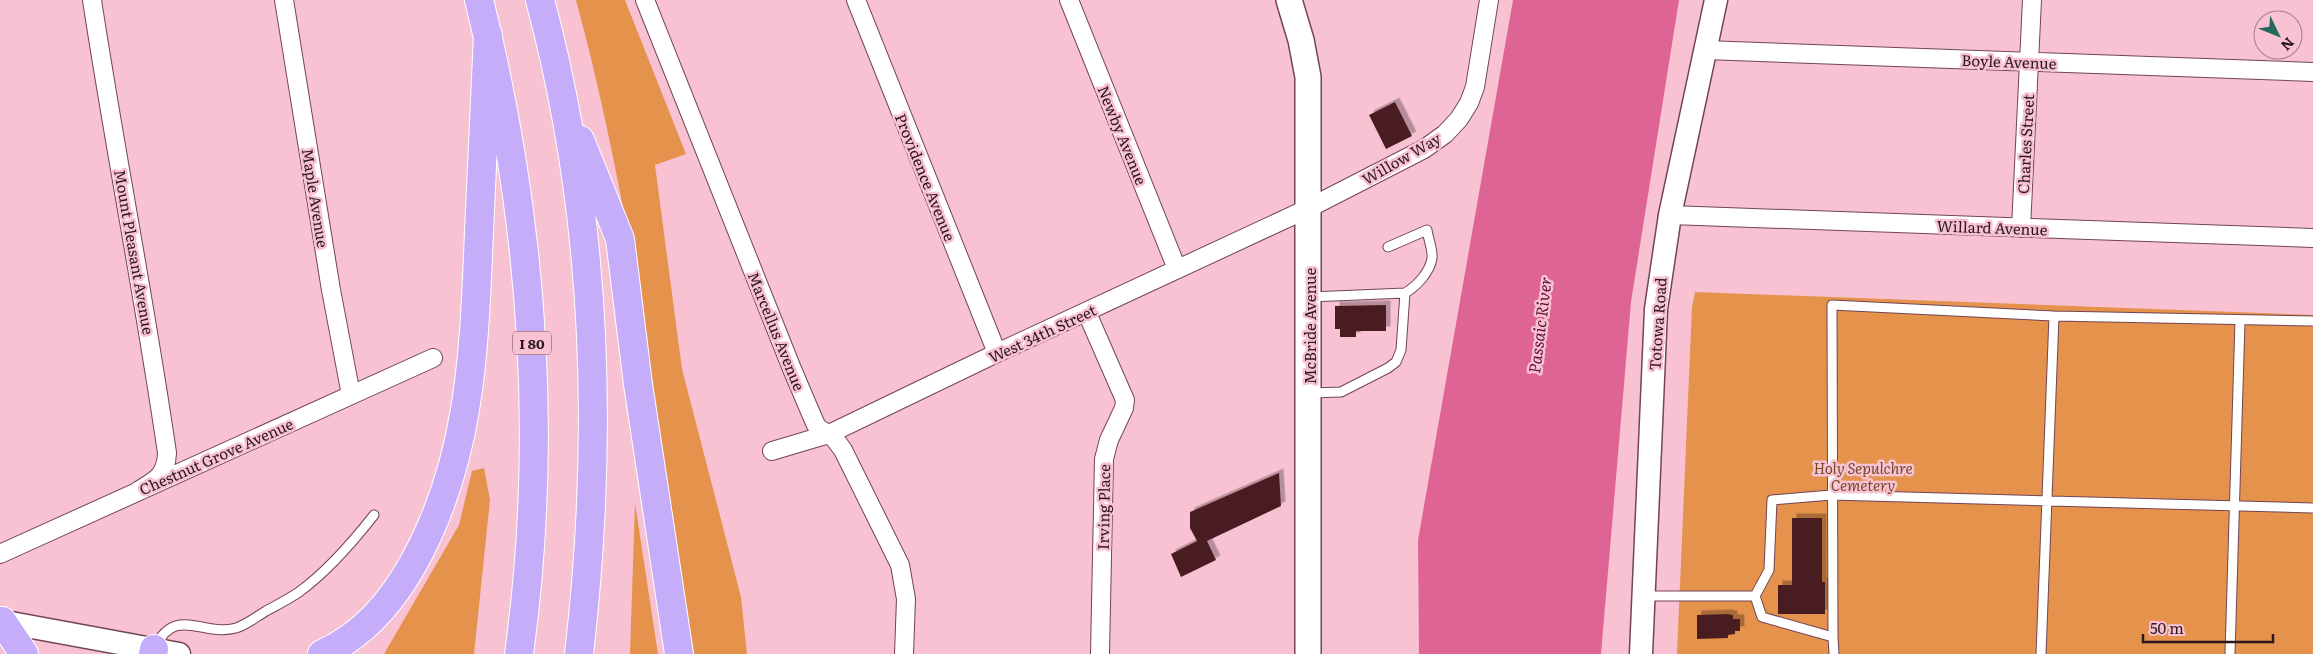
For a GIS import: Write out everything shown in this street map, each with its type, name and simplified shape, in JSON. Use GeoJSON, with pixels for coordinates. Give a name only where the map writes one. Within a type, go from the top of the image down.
{"type":"FeatureCollection","features":[{"type":"Feature","properties":{"kind":"highway","name":"I 80"},"geometry":{"type":"LineString","coordinates":[[479,0],[503,106],[522,222],[532,348],[532,505],[519,654]]}},
{"type":"Feature","properties":{"kind":"highway"},"geometry":{"type":"LineString","coordinates":[[540,0],[560,90],[583,241],[592,358],[592,497],[579,654]]}},
{"type":"Feature","properties":{"kind":"highway"},"geometry":{"type":"LineString","coordinates":[[322,654],[352,638],[368,624],[396,591],[424,544],[437,515],[459,446],[468,403],[475,341],[488,35]]}},
{"type":"Feature","properties":{"kind":"highway"},"geometry":{"type":"LineString","coordinates":[[560,90],[620,239],[640,393],[679,654]]}},
{"type":"Feature","properties":{"kind":"highway"},"geometry":{"type":"LineString","coordinates":[[1,619],[24,654]]}},
{"type":"Feature","properties":{"kind":"main road","name":"McBride Avenue"},"geometry":{"type":"LineString","coordinates":[[1289,0],[1301,40],[1308,77],[1310,297],[1308,654]]}},
{"type":"Feature","properties":{"kind":"street","name":"Mount Pleasant Avenue"},"geometry":{"type":"LineString","coordinates":[[92,0],[126,206],[151,341],[166,453],[166,465],[162,475],[138,491]]}},
{"type":"Feature","properties":{"kind":"street","name":"Maple Avenue"},"geometry":{"type":"LineString","coordinates":[[284,0],[331,290],[351,395]]}},
{"type":"Feature","properties":{"kind":"street","name":"Marcellus Avenue"},"geometry":{"type":"LineString","coordinates":[[645,0],[792,369],[818,428],[834,438],[843,450],[900,565],[906,599],[904,654]]}},
{"type":"Feature","properties":{"kind":"street","name":"Providence Avenue"},"geometry":{"type":"LineString","coordinates":[[856,0],[996,353]]}},
{"type":"Feature","properties":{"kind":"street","name":"Newby Avenue"},"geometry":{"type":"LineString","coordinates":[[1069,0],[1177,269]]}},
{"type":"Feature","properties":{"kind":"street","name":"Willow Way"},"geometry":{"type":"LineString","coordinates":[[1309,208],[1424,149],[1445,134],[1459,119],[1475,87],[1489,0]]}},
{"type":"Feature","properties":{"kind":"street","name":"Totowa Road"},"geometry":{"type":"LineString","coordinates":[[1641,654],[1656,309],[1670,215],[1716,0]]}},
{"type":"Feature","properties":{"kind":"street","name":"Charles Street"},"geometry":{"type":"LineString","coordinates":[[2021,228],[2032,0]]}},
{"type":"Feature","properties":{"kind":"street","name":"Boyle Avenue"},"geometry":{"type":"LineString","coordinates":[[1704,50],[2313,72]]}},
{"type":"Feature","properties":{"kind":"street","name":"West 34th Street"},"geometry":{"type":"LineString","coordinates":[[772,451],[829,434],[996,353],[1087,313],[1309,208]]}},
{"type":"Feature","properties":{"kind":"street","name":"Willard Avenue"},"geometry":{"type":"LineString","coordinates":[[1670,215],[2313,238]]}},
{"type":"Feature","properties":{"kind":"street","name":"Irving Place"},"geometry":{"type":"LineString","coordinates":[[1087,313],[1125,400],[1124,408],[1109,440],[1104,460],[1100,654]]}},
{"type":"Feature","properties":{"kind":"street","name":"Chestnut Grove Avenue"},"geometry":{"type":"LineString","coordinates":[[0,554],[433,358]]}},
{"type":"Feature","properties":{"kind":"street"},"geometry":{"type":"LineString","coordinates":[[1,619],[162,652]]}},
{"type":"Feature","properties":{"kind":"lane"},"geometry":{"type":"LineString","coordinates":[[1310,297],[1405,293],[1423,278],[1432,258],[1427,230],[1388,247]]}},
{"type":"Feature","properties":{"kind":"lane"},"geometry":{"type":"LineString","coordinates":[[1310,393],[1341,392],[1396,362],[1401,350],[1405,293]]}},
{"type":"Feature","properties":{"kind":"lane"},"geometry":{"type":"LineString","coordinates":[[1834,654],[1831,495],[1832,305],[2054,316],[2313,322]]}},
{"type":"Feature","properties":{"kind":"lane"},"geometry":{"type":"LineString","coordinates":[[2041,654],[2054,316]]}},
{"type":"Feature","properties":{"kind":"lane"},"geometry":{"type":"LineString","coordinates":[[2230,654],[2240,321]]}},
{"type":"Feature","properties":{"kind":"lane"},"geometry":{"type":"LineString","coordinates":[[1833,637],[1762,617],[1755,596],[1769,570],[1772,500],[1831,495],[2313,508]]}},
{"type":"Feature","properties":{"kind":"lane"},"geometry":{"type":"LineString","coordinates":[[162,652],[161,636],[172,625],[188,625],[223,631],[238,627],[299,592],[348,549],[374,515]]}},
{"type":"Feature","properties":{"kind":"lane"},"geometry":{"type":"LineString","coordinates":[[1643,596],[1755,596]]}},
{"type":"Feature","properties":{"kind":"green space"},"geometry":{"type":"Polygon","coordinates":[[[576,0],[625,0],[686,154],[655,165],[682,369],[741,597],[747,654],[692,654],[656,407],[629,243],[614,162],[576,0]]]}},
{"type":"Feature","properties":{"kind":"green space","name":"Holy Sepulchre Cemetery"},"geometry":{"type":"Polygon","coordinates":[[[1695,292],[2313,315],[2313,654],[1677,654],[1692,307],[1695,292]]]}},
{"type":"Feature","properties":{"kind":"green space"},"geometry":{"type":"Polygon","coordinates":[[[484,468],[490,500],[474,654],[384,654],[459,525],[472,471],[484,468]]]}},
{"type":"Feature","properties":{"kind":"green space"},"geometry":{"type":"Polygon","coordinates":[[[635,503],[658,654],[630,654],[635,503]]]}},
{"type":"Feature","properties":{"kind":"water","name":"Passaic River"},"geometry":{"type":"Polygon","coordinates":[[[1513,0],[1679,0],[1631,302],[1601,654],[1419,654],[1418,540],[1513,0]]]}},
{"type":"Feature","properties":{"kind":"building"},"geometry":{"type":"Polygon","coordinates":[[[1395,102],[1412,136],[1386,149],[1369,115],[1395,102]]]}},
{"type":"Feature","properties":{"kind":"building"},"geometry":{"type":"Polygon","coordinates":[[[1386,305],[1386,331],[1356,331],[1356,337],[1340,337],[1340,329],[1335,329],[1335,306],[1386,305]]]}},
{"type":"Feature","properties":{"kind":"building"},"geometry":{"type":"Polygon","coordinates":[[[1279,473],[1281,506],[1207,541],[1216,560],[1181,577],[1171,554],[1197,541],[1190,528],[1190,512],[1279,473]]]}},
{"type":"Feature","properties":{"kind":"building"},"geometry":{"type":"Polygon","coordinates":[[[1792,518],[1822,518],[1822,582],[1825,582],[1825,614],[1778,614],[1778,585],[1792,585],[1792,518]]]}},
{"type":"Feature","properties":{"kind":"building"},"geometry":{"type":"Polygon","coordinates":[[[1697,615],[1733,615],[1733,619],[1740,619],[1740,631],[1735,631],[1735,634],[1728,635],[1728,638],[1697,639],[1697,615]]]}}]}
